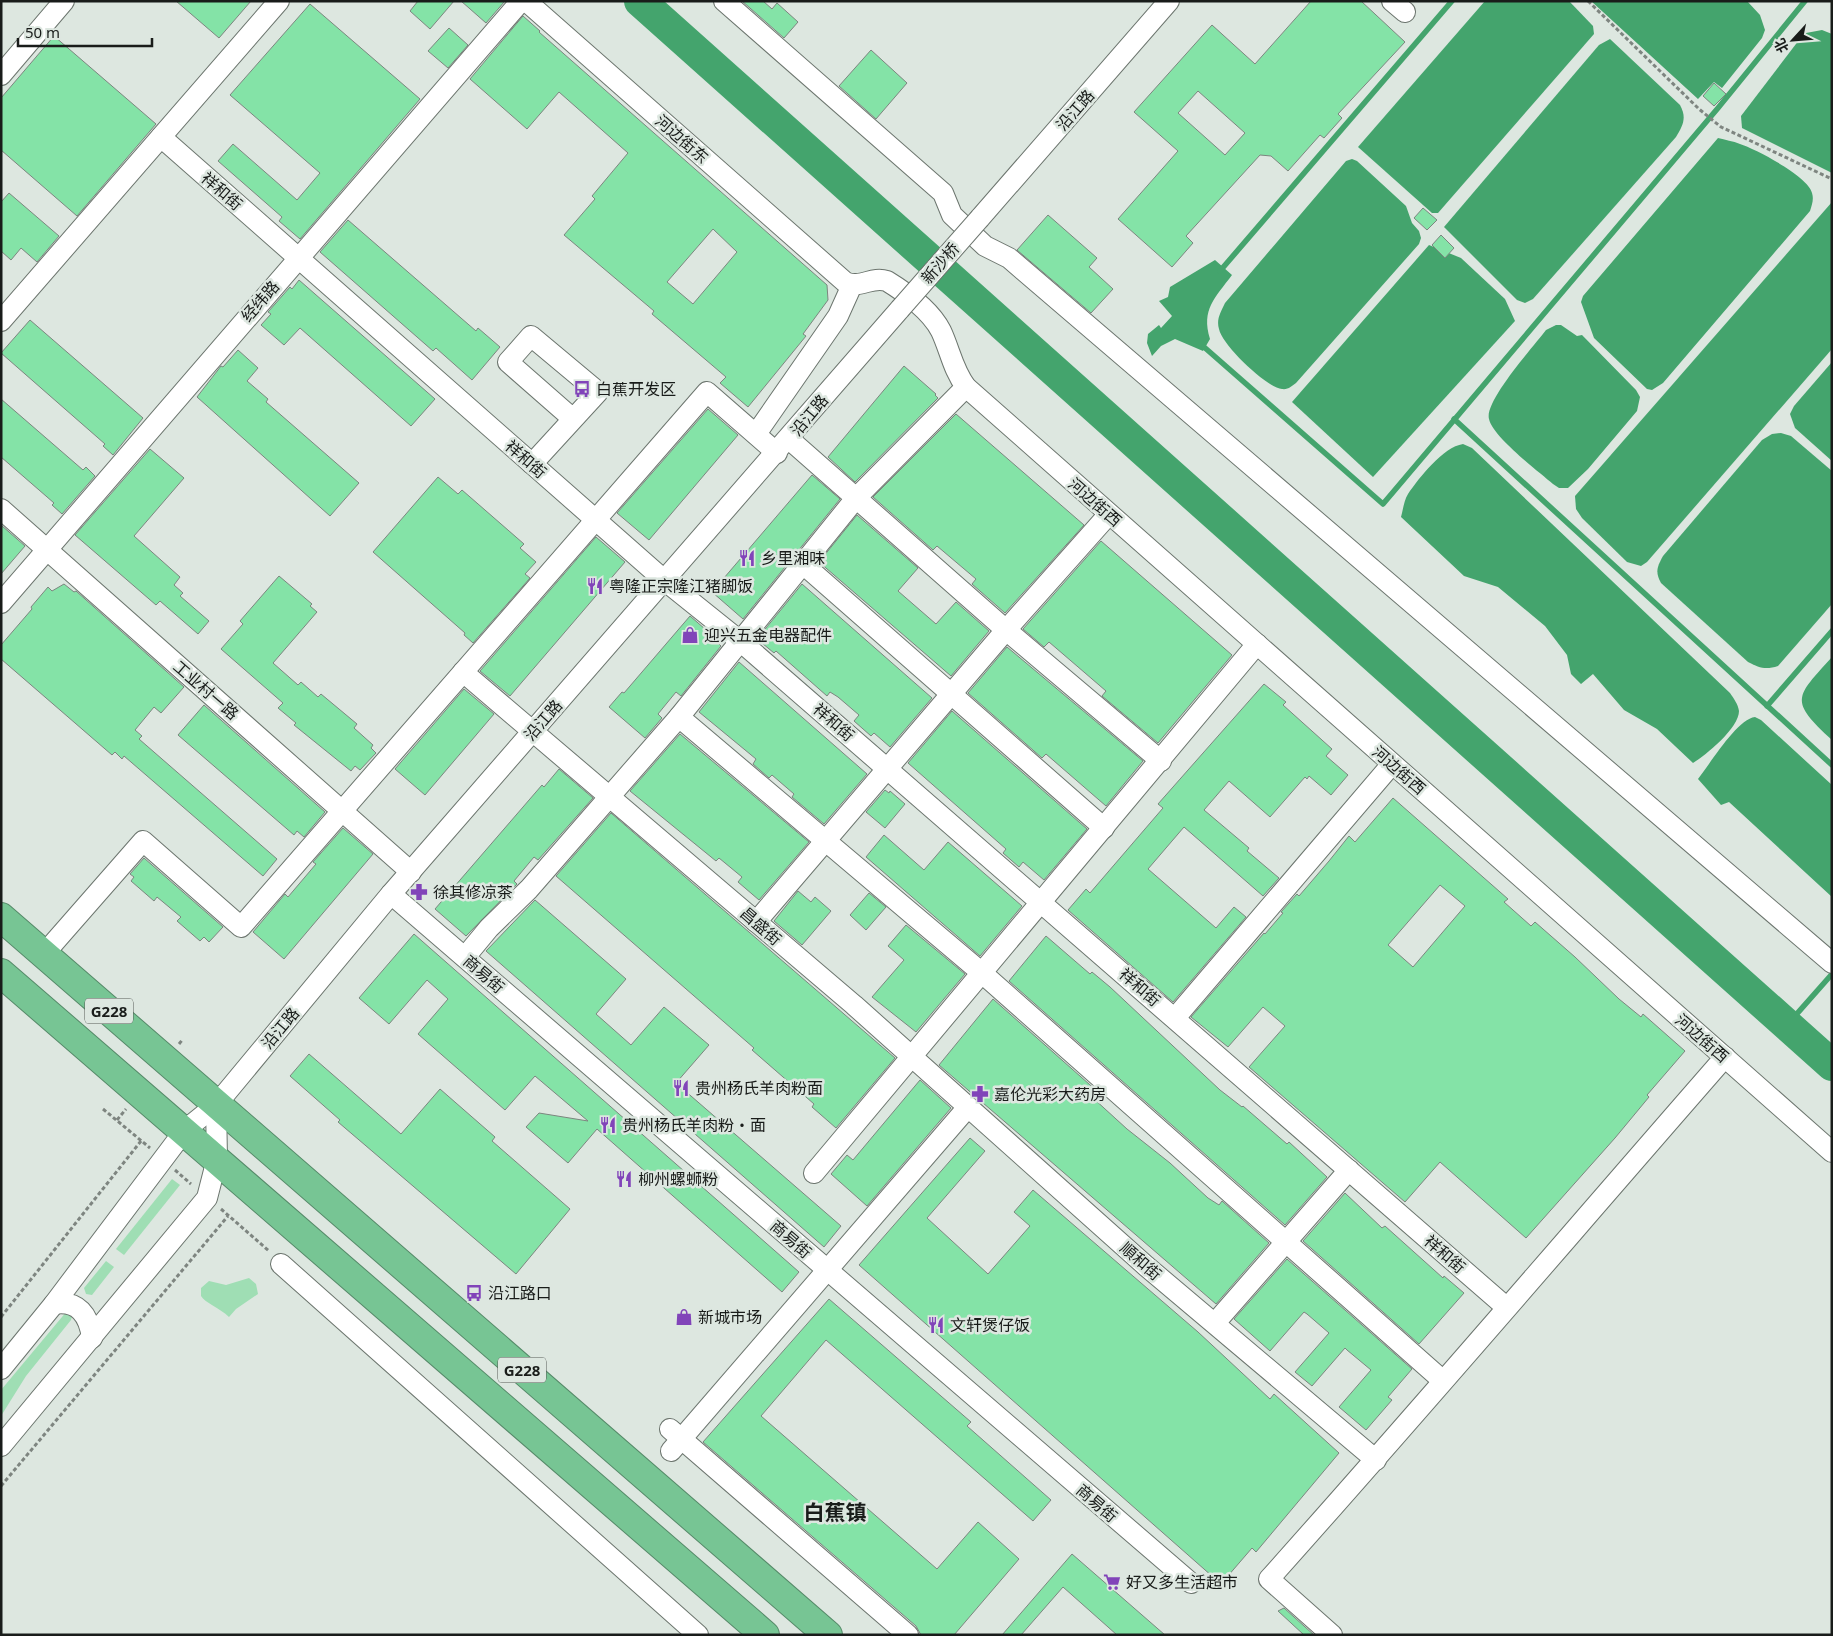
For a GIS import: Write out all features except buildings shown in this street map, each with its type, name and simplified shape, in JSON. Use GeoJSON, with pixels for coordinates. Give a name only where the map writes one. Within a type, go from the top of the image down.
{"type":"FeatureCollection","features":[{"type":"Feature","properties":{"kind":"highway","name":"G228"},"geometry":{"type":"LineString","coordinates":[[1,917],[828,1635]]}},
{"type":"Feature","properties":{"kind":"highway","name":"G228"},"geometry":{"type":"LineString","coordinates":[[1,973],[185,1130],[217,1160],[765,1635]]}},
{"type":"Feature","properties":{"kind":"street"},"geometry":{"type":"LineString","coordinates":[[1,75],[64,1]]}},
{"type":"Feature","properties":{"kind":"street"},"geometry":{"type":"LineString","coordinates":[[1,321],[279,1]]}},
{"type":"Feature","properties":{"kind":"street","name":"经纬路"},"geometry":{"type":"LineString","coordinates":[[1,603],[521,1]]}},
{"type":"Feature","properties":{"kind":"street","name":"河边街东"},"geometry":{"type":"LineString","coordinates":[[526,1],[845,281]]}},
{"type":"Feature","properties":{"kind":"street"},"geometry":{"type":"LineString","coordinates":[[724,1],[943,193],[952,215],[985,246],[1009,258],[1832,963]]}},
{"type":"Feature","properties":{"kind":"street","name":"沿江路"},"geometry":{"type":"LineString","coordinates":[[980,218],[1169,1]]}},
{"type":"Feature","properties":{"kind":"street","name":"祥和街"},"geometry":{"type":"LineString","coordinates":[[161,138],[664,580],[740,641],[1506,1307]]}},
{"type":"Feature","properties":{"kind":"street","name":"新沙桥"},"geometry":{"type":"LineString","coordinates":[[900,309],[980,218]]}},
{"type":"Feature","properties":{"kind":"street","name":"河边街西"},"geometry":{"type":"LineString","coordinates":[[845,281],[859,285],[880,278],[887,280],[931,317],[942,333],[955,370],[966,387],[1832,1152]]}},
{"type":"Feature","properties":{"kind":"street"},"geometry":{"type":"LineString","coordinates":[[756,434],[838,316],[845,281]]}},
{"type":"Feature","properties":{"kind":"street","name":"沿江路"},"geometry":{"type":"LineString","coordinates":[[1,1369],[54,1304],[185,1130],[216,1105],[391,894],[783,446],[900,309]]}},
{"type":"Feature","properties":{"kind":"street"},"geometry":{"type":"LineString","coordinates":[[465,957],[489,928],[529,889],[679,717],[856,498],[966,387]]}},
{"type":"Feature","properties":{"kind":"street"},"geometry":{"type":"LineString","coordinates":[[44,954],[143,841],[241,927],[707,392],[756,434],[783,446],[856,498],[1006,630],[1160,761]]}},
{"type":"Feature","properties":{"kind":"street"},"geometry":{"type":"LineString","coordinates":[[532,464],[574,419]]}},
{"type":"Feature","properties":{"kind":"street","name":"工业村一路"},"geometry":{"type":"LineString","coordinates":[[1,509],[412,872]]}},
{"type":"Feature","properties":{"kind":"street"},"geometry":{"type":"LineString","coordinates":[[756,922],[1006,630],[1109,514]]}},
{"type":"Feature","properties":{"kind":"street"},"geometry":{"type":"LineString","coordinates":[[803,564],[1104,828]]}},
{"type":"Feature","properties":{"kind":"street"},"geometry":{"type":"LineString","coordinates":[[814,1172],[1257,644]]}},
{"type":"Feature","properties":{"kind":"street","name":"昌盛街"},"geometry":{"type":"LineString","coordinates":[[463,672],[532,733],[610,796],[911,1057]]}},
{"type":"Feature","properties":{"kind":"street"},"geometry":{"type":"LineString","coordinates":[[679,717],[982,973],[1442,1380]]}},
{"type":"Feature","properties":{"kind":"street"},"geometry":{"type":"LineString","coordinates":[[1175,1018],[1392,764]]}},
{"type":"Feature","properties":{"kind":"street","name":"商易街"},"geometry":{"type":"LineString","coordinates":[[391,894],[1191,1583]]}},
{"type":"Feature","properties":{"kind":"street","name":"順和街"},"geometry":{"type":"LineString","coordinates":[[911,1057],[1146,1266],[1376,1460]]}},
{"type":"Feature","properties":{"kind":"street"},"geometry":{"type":"LineString","coordinates":[[1332,1635],[1269,1579],[1376,1460],[1442,1380],[1725,1057]]}},
{"type":"Feature","properties":{"kind":"street"},"geometry":{"type":"LineString","coordinates":[[1,1446],[208,1198],[217,1160],[216,1105]]}},
{"type":"Feature","properties":{"kind":"street"},"geometry":{"type":"LineString","coordinates":[[671,1450],[828,1271],[968,1107]]}},
{"type":"Feature","properties":{"kind":"street"},"geometry":{"type":"LineString","coordinates":[[1214,1323],[1349,1170]]}},
{"type":"Feature","properties":{"kind":"street"},"geometry":{"type":"LineString","coordinates":[[278,1260],[698,1635]]}},
{"type":"Feature","properties":{"kind":"street"},"geometry":{"type":"LineString","coordinates":[[54,1304],[68,1303],[82,1310],[89,1323],[92,1338]]}},
{"type":"Feature","properties":{"kind":"street"},"geometry":{"type":"LineString","coordinates":[[670,1429],[908,1635]]}},
{"type":"Feature","properties":{"kind":"path"},"geometry":{"type":"LineString","coordinates":[[1588,1],[1699,109],[1721,127],[1832,178]]}},
{"type":"Feature","properties":{"kind":"path"},"geometry":{"type":"LineString","coordinates":[[103,1109],[278,1260]]}},
{"type":"Feature","properties":{"kind":"path"},"geometry":{"type":"LineString","coordinates":[[1,1317],[141,1141]]}},
{"type":"Feature","properties":{"kind":"path"},"geometry":{"type":"LineString","coordinates":[[1,1486],[228,1216]]}},
{"type":"Feature","properties":{"kind":"shaded area"},"geometry":{"type":"Polygon","coordinates":[[[1485,1],[1569,1],[1593,26],[1594,34],[1438,213],[1432,213],[1358,147],[1485,1]]]}},
{"type":"Feature","properties":{"kind":"shaded area"},"geometry":{"type":"Polygon","coordinates":[[[1591,1],[1747,1],[1760,15],[1765,30],[1762,38],[1722,88],[1714,82],[1698,99],[1591,1]]]}},
{"type":"Feature","properties":{"kind":"shaded area"},"geometry":{"type":"Polygon","coordinates":[[[1822,30],[1832,34],[1832,173],[1742,128],[1741,116],[1799,40],[1806,33],[1822,30]]]}},
{"type":"Feature","properties":{"kind":"shaded area"},"geometry":{"type":"Polygon","coordinates":[[[1610,39],[1680,105],[1684,118],[1682,125],[1676,137],[1533,299],[1525,303],[1517,300],[1444,227],[1599,45],[1610,39]]]}},
{"type":"Feature","properties":{"kind":"shaded area"},"geometry":{"type":"Polygon","coordinates":[[[1718,138],[1735,142],[1769,157],[1802,179],[1813,195],[1810,211],[1663,383],[1652,390],[1647,389],[1594,338],[1581,302],[1583,296],[1718,138]]]}},
{"type":"Feature","properties":{"kind":"shaded area"},"geometry":{"type":"Polygon","coordinates":[[[1352,159],[1357,161],[1406,206],[1412,223],[1419,231],[1421,238],[1419,244],[1296,383],[1286,389],[1275,387],[1256,374],[1228,345],[1219,329],[1219,316],[1225,303],[1346,161],[1352,159]]]}},
{"type":"Feature","properties":{"kind":"shaded area"},"geometry":{"type":"Polygon","coordinates":[[[1832,202],[1832,349],[1647,562],[1641,566],[1627,562],[1582,518],[1576,509],[1575,496],[1832,202]]]}},
{"type":"Feature","properties":{"kind":"shaded area"},"geometry":{"type":"Polygon","coordinates":[[[1429,245],[1461,258],[1505,299],[1515,321],[1373,477],[1292,402],[1429,245]]]}},
{"type":"Feature","properties":{"kind":"shaded area"},"geometry":{"type":"Polygon","coordinates":[[[1215,260],[1232,275],[1211,304],[1207,320],[1210,339],[1203,351],[1175,339],[1161,346],[1152,356],[1147,343],[1148,334],[1159,325],[1161,328],[1172,316],[1159,301],[1168,297],[1170,287],[1215,260]]]}},
{"type":"Feature","properties":{"kind":"shaded area"},"geometry":{"type":"Polygon","coordinates":[[[1556,325],[1561,325],[1577,336],[1582,335],[1636,390],[1640,397],[1637,411],[1588,469],[1568,488],[1559,488],[1527,462],[1499,435],[1489,419],[1494,400],[1511,374],[1546,330],[1556,325]]]}},
{"type":"Feature","properties":{"kind":"shaded area"},"geometry":{"type":"Polygon","coordinates":[[[1832,362],[1832,461],[1795,428],[1790,414],[1794,406],[1832,362]]]}},
{"type":"Feature","properties":{"kind":"shaded area"},"geometry":{"type":"Polygon","coordinates":[[[1781,433],[1791,436],[1832,471],[1832,604],[1778,666],[1766,668],[1748,662],[1661,583],[1658,570],[1663,556],[1762,440],[1772,434],[1781,433]]]}},
{"type":"Feature","properties":{"kind":"shaded area"},"geometry":{"type":"Polygon","coordinates":[[[1463,444],[1472,448],[1730,693],[1739,711],[1738,718],[1728,733],[1706,754],[1693,763],[1657,729],[1624,710],[1593,674],[1581,684],[1571,674],[1567,655],[1545,626],[1498,587],[1464,576],[1401,517],[1407,496],[1425,472],[1448,451],[1455,446],[1463,444]]]}},
{"type":"Feature","properties":{"kind":"shaded area"},"geometry":{"type":"Polygon","coordinates":[[[1832,657],[1832,740],[1809,716],[1803,707],[1802,699],[1804,691],[1810,682],[1832,657]]]}},
{"type":"Feature","properties":{"kind":"shaded area"},"geometry":{"type":"Polygon","coordinates":[[[1755,717],[1761,720],[1832,785],[1832,897],[1729,802],[1721,805],[1698,779],[1740,725],[1755,717]]]}},
{"type":"Feature","properties":{"kind":"shaded area"},"geometry":{"type":"Polygon","coordinates":[[[172,1179],[180,1185],[124,1255],[116,1249],[172,1179]]]}},
{"type":"Feature","properties":{"kind":"shaded area"},"geometry":{"type":"Polygon","coordinates":[[[106,1261],[114,1267],[92,1295],[86,1294],[84,1288],[106,1261]]]}},
{"type":"Feature","properties":{"kind":"shaded area"},"geometry":{"type":"Polygon","coordinates":[[[249,1278],[256,1284],[258,1294],[236,1309],[229,1317],[201,1296],[201,1288],[209,1281],[226,1285],[249,1278]]]}},
{"type":"Feature","properties":{"kind":"shaded area"},"geometry":{"type":"Polygon","coordinates":[[[67,1311],[72,1316],[71,1320],[26,1376],[1,1416],[1,1390],[67,1311]]]}},
{"type":"Feature","properties":{"kind":"waterway"},"geometry":{"type":"LineString","coordinates":[[640,1],[1832,1065]]}},
{"type":"Feature","properties":{"kind":"waterway"},"geometry":{"type":"LineString","coordinates":[[1220,271],[1452,1]]}},
{"type":"Feature","properties":{"kind":"waterway"},"geometry":{"type":"LineString","coordinates":[[1204,347],[1383,504],[1718,108],[1805,1]]}},
{"type":"Feature","properties":{"kind":"waterway"},"geometry":{"type":"LineString","coordinates":[[1454,419],[1832,765]]}},
{"type":"Feature","properties":{"kind":"waterway"},"geometry":{"type":"LineString","coordinates":[[1767,706],[1832,631]]}},
{"type":"Feature","properties":{"kind":"waterway"},"geometry":{"type":"LineString","coordinates":[[1787,1025],[1832,974]]}},
{"type":"Feature","properties":{"kind":"place","name":"白蕉开发区"},"geometry":{"type":"Point","coordinates":[582,389]}},
{"type":"Feature","properties":{"kind":"place","name":"乡里湘味"},"geometry":{"type":"Point","coordinates":[747,558]}},
{"type":"Feature","properties":{"kind":"place","name":"粤隆正宗隆江猪脚饭"},"geometry":{"type":"Point","coordinates":[595,586]}},
{"type":"Feature","properties":{"kind":"place","name":"迎兴五金电器配件"},"geometry":{"type":"Point","coordinates":[690,635]}},
{"type":"Feature","properties":{"kind":"place","name":"徐其修凉茶"},"geometry":{"type":"Point","coordinates":[419,892]}},
{"type":"Feature","properties":{"kind":"place","name":"贵州杨氏羊肉粉面"},"geometry":{"type":"Point","coordinates":[681,1088]}},
{"type":"Feature","properties":{"kind":"place","name":"嘉伦光彩大药房"},"geometry":{"type":"Point","coordinates":[980,1094]}},
{"type":"Feature","properties":{"kind":"place","name":"贵州杨氏羊肉粉・面"},"geometry":{"type":"Point","coordinates":[608,1125]}},
{"type":"Feature","properties":{"kind":"place","name":"柳州螺蛳粉"},"geometry":{"type":"Point","coordinates":[624,1179]}},
{"type":"Feature","properties":{"kind":"place","name":"沿江路口"},"geometry":{"type":"Point","coordinates":[474,1293]}},
{"type":"Feature","properties":{"kind":"place","name":"新城市场"},"geometry":{"type":"Point","coordinates":[684,1317]}},
{"type":"Feature","properties":{"kind":"place","name":"文轩煲仔饭"},"geometry":{"type":"Point","coordinates":[936,1325]}},
{"type":"Feature","properties":{"kind":"place","name":"好又多生活超市"},"geometry":{"type":"Point","coordinates":[1112,1582]}},
{"type":"Feature","properties":{"kind":"district","name":"白蕉镇"},"geometry":{"type":"Point","coordinates":[835,1512]}}]}
